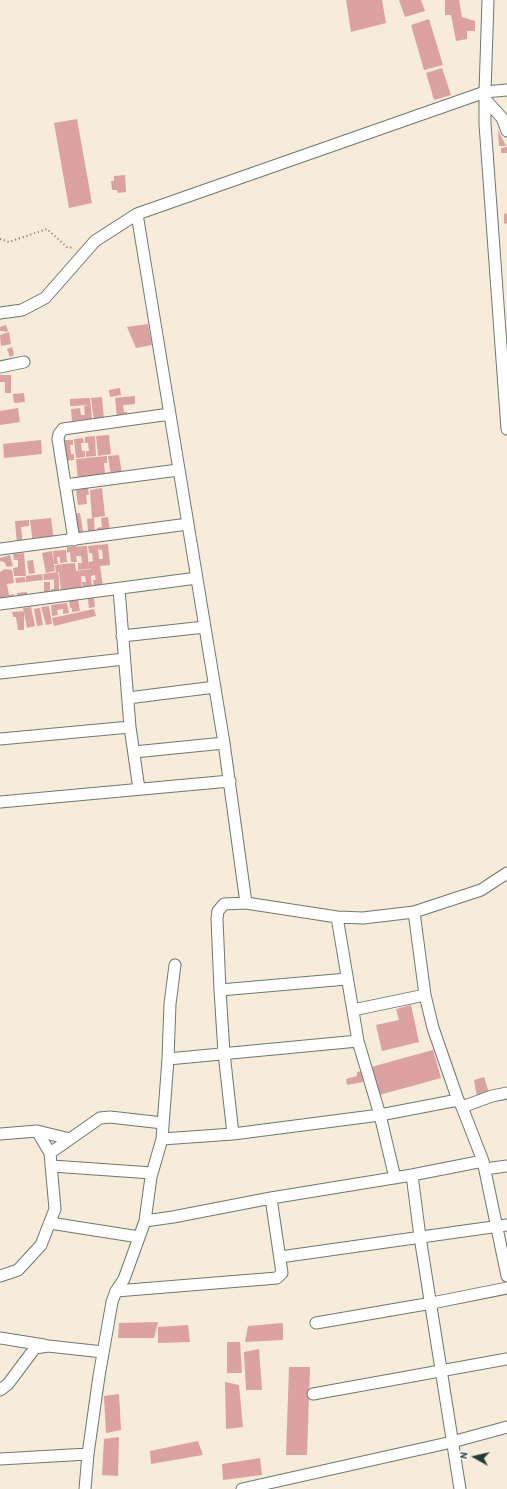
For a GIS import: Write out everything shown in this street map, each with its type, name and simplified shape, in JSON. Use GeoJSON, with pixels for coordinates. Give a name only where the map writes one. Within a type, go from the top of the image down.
{"type":"FeatureCollection","features":[{"type":"Feature","properties":{"kind":"street"},"geometry":{"type":"LineString","coordinates":[[488,0],[484,95],[485,132],[507,429]]}},
{"type":"Feature","properties":{"kind":"street"},"geometry":{"type":"LineString","coordinates":[[0,313],[22,310],[45,298],[95,241],[137,214],[484,95],[507,90]]}},
{"type":"Feature","properties":{"kind":"street"},"geometry":{"type":"LineString","coordinates":[[484,95],[502,118],[507,131]]}},
{"type":"Feature","properties":{"kind":"street"},"geometry":{"type":"LineString","coordinates":[[137,214],[224,743],[246,903]]}},
{"type":"Feature","properties":{"kind":"street"},"geometry":{"type":"LineString","coordinates":[[0,367],[24,362]]}},
{"type":"Feature","properties":{"kind":"street"},"geometry":{"type":"LineString","coordinates":[[74,540],[58,439],[59,434],[63,429],[170,414]]}},
{"type":"Feature","properties":{"kind":"street"},"geometry":{"type":"LineString","coordinates":[[65,485],[178,470]]}},
{"type":"Feature","properties":{"kind":"street"},"geometry":{"type":"LineString","coordinates":[[0,549],[188,524]]}},
{"type":"Feature","properties":{"kind":"street"},"geometry":{"type":"LineString","coordinates":[[0,604],[197,578]]}},
{"type":"Feature","properties":{"kind":"street"},"geometry":{"type":"LineString","coordinates":[[119,589],[130,727],[139,789]]}},
{"type":"Feature","properties":{"kind":"street"},"geometry":{"type":"LineString","coordinates":[[122,636],[205,627]]}},
{"type":"Feature","properties":{"kind":"street"},"geometry":{"type":"LineString","coordinates":[[0,672],[124,659]]}},
{"type":"Feature","properties":{"kind":"street"},"geometry":{"type":"LineString","coordinates":[[128,698],[215,687]]}},
{"type":"Feature","properties":{"kind":"street"},"geometry":{"type":"LineString","coordinates":[[0,739],[130,727]]}},
{"type":"Feature","properties":{"kind":"street"},"geometry":{"type":"LineString","coordinates":[[134,752],[224,743]]}},
{"type":"Feature","properties":{"kind":"street"},"geometry":{"type":"LineString","coordinates":[[0,802],[230,781]]}},
{"type":"Feature","properties":{"kind":"street"},"geometry":{"type":"LineString","coordinates":[[233,1134],[224,1053],[220,990],[218,911],[224,904],[246,903],[337,917],[363,918],[414,912],[481,890],[507,873]]}},
{"type":"Feature","properties":{"kind":"street"},"geometry":{"type":"LineString","coordinates":[[414,912],[425,995],[433,1028],[484,1165],[502,1226],[507,1276]]}},
{"type":"Feature","properties":{"kind":"street"},"geometry":{"type":"LineString","coordinates":[[337,917],[358,1041],[380,1115],[395,1178]]}},
{"type":"Feature","properties":{"kind":"street"},"geometry":{"type":"LineString","coordinates":[[85,1489],[88,1454],[112,1302],[116,1291],[124,1279],[145,1221],[152,1173],[162,1139],[168,1059],[170,1004],[175,965]]}},
{"type":"Feature","properties":{"kind":"street"},"geometry":{"type":"LineString","coordinates":[[220,990],[347,979]]}},
{"type":"Feature","properties":{"kind":"street"},"geometry":{"type":"LineString","coordinates":[[353,1010],[425,995]]}},
{"type":"Feature","properties":{"kind":"street"},"geometry":{"type":"LineString","coordinates":[[168,1059],[358,1041]]}},
{"type":"Feature","properties":{"kind":"street"},"geometry":{"type":"LineString","coordinates":[[162,1139],[233,1134],[380,1115],[460,1103],[507,1093]]}},
{"type":"Feature","properties":{"kind":"street"},"geometry":{"type":"LineString","coordinates":[[50,1154],[100,1118],[110,1117],[163,1123]]}},
{"type":"Feature","properties":{"kind":"street"},"geometry":{"type":"LineString","coordinates":[[0,1134],[37,1131],[70,1139]]}},
{"type":"Feature","properties":{"kind":"street"},"geometry":{"type":"LineString","coordinates":[[0,1276],[18,1270],[41,1245],[55,1209],[50,1154],[37,1131]]}},
{"type":"Feature","properties":{"kind":"street"},"geometry":{"type":"LineString","coordinates":[[145,1221],[271,1198],[412,1175],[484,1165],[507,1166]]}},
{"type":"Feature","properties":{"kind":"street"},"geometry":{"type":"LineString","coordinates":[[52,1166],[152,1173]]}},
{"type":"Feature","properties":{"kind":"street"},"geometry":{"type":"LineString","coordinates":[[412,1175],[420,1237],[432,1303],[441,1371],[460,1489]]}},
{"type":"Feature","properties":{"kind":"street"},"geometry":{"type":"LineString","coordinates":[[116,1291],[277,1278],[282,1273],[271,1198]]}},
{"type":"Feature","properties":{"kind":"street"},"geometry":{"type":"LineString","coordinates":[[50,1223],[139,1237]]}},
{"type":"Feature","properties":{"kind":"street"},"geometry":{"type":"LineString","coordinates":[[280,1257],[502,1226]]}},
{"type":"Feature","properties":{"kind":"street"},"geometry":{"type":"LineString","coordinates":[[316,1323],[432,1303],[507,1288]]}},
{"type":"Feature","properties":{"kind":"street"},"geometry":{"type":"LineString","coordinates":[[0,1338],[48,1346],[103,1352]]}},
{"type":"Feature","properties":{"kind":"street"},"geometry":{"type":"LineString","coordinates":[[0,1390],[8,1384],[35,1348],[48,1346]]}},
{"type":"Feature","properties":{"kind":"street"},"geometry":{"type":"LineString","coordinates":[[313,1394],[507,1359]]}},
{"type":"Feature","properties":{"kind":"street"},"geometry":{"type":"LineString","coordinates":[[242,1489],[286,1484],[507,1427]]}},
{"type":"Feature","properties":{"kind":"street"},"geometry":{"type":"LineString","coordinates":[[0,1459],[88,1454]]}},
{"type":"Feature","properties":{"kind":"path"},"geometry":{"type":"LineString","coordinates":[[0,239],[9,242],[47,229],[67,247],[86,251]]}},
{"type":"Feature","properties":{"kind":"building"},"geometry":{"type":"Polygon","coordinates":[[[346,0],[382,0],[386,23],[351,32],[346,0]]]}},
{"type":"Feature","properties":{"kind":"building"},"geometry":{"type":"Polygon","coordinates":[[[399,0],[421,0],[425,11],[405,17],[399,0]]]}},
{"type":"Feature","properties":{"kind":"building"},"geometry":{"type":"Polygon","coordinates":[[[445,0],[459,0],[462,17],[475,21],[475,31],[467,31],[467,39],[456,41],[451,15],[445,15],[445,0]]]}},
{"type":"Feature","properties":{"kind":"building"},"geometry":{"type":"Polygon","coordinates":[[[429,19],[443,65],[424,70],[411,25],[429,19]]]}},
{"type":"Feature","properties":{"kind":"building"},"geometry":{"type":"Polygon","coordinates":[[[442,68],[451,95],[434,100],[426,73],[442,68]]]}},
{"type":"Feature","properties":{"kind":"building"},"geometry":{"type":"Polygon","coordinates":[[[77,119],[92,203],[69,208],[54,123],[77,119]]]}},
{"type":"Feature","properties":{"kind":"building"},"geometry":{"type":"Polygon","coordinates":[[[498,130],[506,146],[499,146],[498,130]]]}},
{"type":"Feature","properties":{"kind":"building"},"geometry":{"type":"Polygon","coordinates":[[[507,147],[507,153],[501,153],[501,148],[507,147]]]}},
{"type":"Feature","properties":{"kind":"building"},"geometry":{"type":"Polygon","coordinates":[[[125,175],[126,192],[118,193],[117,190],[112,190],[111,181],[114,181],[114,176],[125,175]]]}},
{"type":"Feature","properties":{"kind":"building"},"geometry":{"type":"Polygon","coordinates":[[[507,213],[507,223],[504,224],[504,214],[507,213]]]}},
{"type":"Feature","properties":{"kind":"building"},"geometry":{"type":"Polygon","coordinates":[[[148,324],[152,345],[136,348],[127,327],[148,324]]]}},
{"type":"Feature","properties":{"kind":"building"},"geometry":{"type":"Polygon","coordinates":[[[6,325],[8,331],[0,331],[0,327],[6,325]]]}},
{"type":"Feature","properties":{"kind":"building"},"geometry":{"type":"Polygon","coordinates":[[[9,332],[11,344],[1,346],[0,335],[9,332]]]}},
{"type":"Feature","properties":{"kind":"building"},"geometry":{"type":"Polygon","coordinates":[[[12,347],[14,355],[10,357],[7,349],[12,347]]]}},
{"type":"Feature","properties":{"kind":"building"},"geometry":{"type":"Polygon","coordinates":[[[0,375],[11,375],[11,393],[5,393],[5,382],[0,382],[0,375]]]}},
{"type":"Feature","properties":{"kind":"building"},"geometry":{"type":"Polygon","coordinates":[[[120,388],[121,395],[110,397],[109,390],[120,388]]]}},
{"type":"Feature","properties":{"kind":"building"},"geometry":{"type":"Polygon","coordinates":[[[24,393],[25,402],[14,403],[13,394],[24,393]]]}},
{"type":"Feature","properties":{"kind":"building"},"geometry":{"type":"Polygon","coordinates":[[[135,396],[135,404],[123,405],[124,412],[127,412],[127,416],[117,417],[115,398],[135,396]]]}},
{"type":"Feature","properties":{"kind":"building"},"geometry":{"type":"Polygon","coordinates":[[[102,397],[104,419],[94,420],[91,398],[102,397]]]}},
{"type":"Feature","properties":{"kind":"building"},"geometry":{"type":"Polygon","coordinates":[[[90,398],[92,419],[72,421],[71,409],[80,408],[81,415],[85,415],[84,406],[89,405],[70,406],[70,399],[90,398]]]}},
{"type":"Feature","properties":{"kind":"building"},"geometry":{"type":"Polygon","coordinates":[[[18,408],[20,422],[0,425],[0,411],[18,408]]]}},
{"type":"Feature","properties":{"kind":"building"},"geometry":{"type":"Polygon","coordinates":[[[109,435],[111,454],[98,456],[96,436],[109,435]]]}},
{"type":"Feature","properties":{"kind":"building"},"geometry":{"type":"Polygon","coordinates":[[[95,436],[96,456],[86,457],[86,451],[89,451],[88,443],[85,443],[85,437],[95,436]]]}},
{"type":"Feature","properties":{"kind":"building"},"geometry":{"type":"Polygon","coordinates":[[[83,438],[84,443],[81,443],[82,451],[85,451],[85,457],[76,458],[74,439],[83,438]]]}},
{"type":"Feature","properties":{"kind":"building"},"geometry":{"type":"Polygon","coordinates":[[[41,440],[42,454],[4,458],[3,444],[41,440]]]}},
{"type":"Feature","properties":{"kind":"building"},"geometry":{"type":"Polygon","coordinates":[[[64,440],[73,440],[73,445],[70,445],[71,454],[74,454],[74,460],[64,461],[64,440]]]}},
{"type":"Feature","properties":{"kind":"building"},"geometry":{"type":"Polygon","coordinates":[[[119,455],[122,474],[111,476],[108,456],[119,455]]]}},
{"type":"Feature","properties":{"kind":"building"},"geometry":{"type":"Polygon","coordinates":[[[107,456],[107,463],[104,463],[105,473],[110,472],[110,477],[78,480],[76,459],[107,456]]]}},
{"type":"Feature","properties":{"kind":"building"},"geometry":{"type":"Polygon","coordinates":[[[88,488],[89,495],[86,495],[87,504],[78,505],[76,490],[88,488]]]}},
{"type":"Feature","properties":{"kind":"building"},"geometry":{"type":"Polygon","coordinates":[[[102,488],[105,516],[92,518],[90,490],[102,488]]]}},
{"type":"Feature","properties":{"kind":"building"},"geometry":{"type":"Polygon","coordinates":[[[80,513],[84,537],[75,538],[72,514],[80,513]]]}},
{"type":"Feature","properties":{"kind":"building"},"geometry":{"type":"Polygon","coordinates":[[[108,517],[110,532],[98,533],[97,528],[102,527],[101,518],[108,517]]]}},
{"type":"Feature","properties":{"kind":"building"},"geometry":{"type":"Polygon","coordinates":[[[51,518],[54,541],[33,544],[30,520],[51,518]]]}},
{"type":"Feature","properties":{"kind":"building"},"geometry":{"type":"Polygon","coordinates":[[[94,518],[95,535],[86,536],[85,531],[88,531],[87,519],[94,518]]]}},
{"type":"Feature","properties":{"kind":"building"},"geometry":{"type":"Polygon","coordinates":[[[29,520],[29,526],[21,527],[23,545],[17,545],[15,521],[29,520]]]}},
{"type":"Feature","properties":{"kind":"building"},"geometry":{"type":"Polygon","coordinates":[[[108,544],[110,565],[100,566],[103,586],[94,587],[93,580],[96,580],[95,575],[91,576],[92,589],[83,589],[82,582],[86,582],[85,576],[81,576],[82,590],[61,591],[59,572],[56,572],[55,565],[75,563],[76,571],[91,569],[89,568],[88,562],[93,561],[92,553],[89,553],[88,546],[108,544]],[[98,545],[99,559],[103,559],[102,550],[99,550],[98,545]]]}},
{"type":"Feature","properties":{"kind":"building"},"geometry":{"type":"Polygon","coordinates":[[[87,546],[89,569],[78,570],[78,563],[82,563],[81,556],[76,556],[77,562],[71,562],[70,552],[67,553],[67,547],[87,546]]]}},
{"type":"Feature","properties":{"kind":"building"},"geometry":{"type":"Polygon","coordinates":[[[66,550],[67,562],[60,563],[60,557],[57,557],[58,564],[54,564],[53,551],[66,550]]]}},
{"type":"Feature","properties":{"kind":"building"},"geometry":{"type":"Polygon","coordinates":[[[52,551],[55,571],[46,573],[42,553],[52,551]]]}},
{"type":"Feature","properties":{"kind":"building"},"geometry":{"type":"Polygon","coordinates":[[[24,553],[26,576],[14,576],[13,568],[18,567],[18,560],[14,560],[13,554],[24,553]]]}},
{"type":"Feature","properties":{"kind":"building"},"geometry":{"type":"Polygon","coordinates":[[[10,555],[13,566],[7,567],[4,562],[0,561],[0,558],[10,555]]]}},
{"type":"Feature","properties":{"kind":"building"},"geometry":{"type":"Polygon","coordinates":[[[33,560],[35,573],[29,574],[27,561],[33,560]]]}},
{"type":"Feature","properties":{"kind":"building"},"geometry":{"type":"Polygon","coordinates":[[[5,569],[12,570],[14,583],[7,584],[9,595],[14,594],[15,599],[0,602],[0,572],[5,569]]]}},
{"type":"Feature","properties":{"kind":"building"},"geometry":{"type":"Polygon","coordinates":[[[58,572],[59,579],[44,580],[43,574],[58,572]]]}},
{"type":"Feature","properties":{"kind":"building"},"geometry":{"type":"Polygon","coordinates":[[[42,574],[43,580],[26,582],[26,576],[42,574]]]}},
{"type":"Feature","properties":{"kind":"building"},"geometry":{"type":"Polygon","coordinates":[[[25,577],[26,582],[16,583],[15,578],[25,577]]]}},
{"type":"Feature","properties":{"kind":"building"},"geometry":{"type":"Polygon","coordinates":[[[54,579],[59,579],[59,594],[51,594],[51,589],[54,589],[54,579]]]}},
{"type":"Feature","properties":{"kind":"building"},"geometry":{"type":"Polygon","coordinates":[[[44,582],[50,582],[50,594],[44,594],[44,582]]]}},
{"type":"Feature","properties":{"kind":"building"},"geometry":{"type":"Polygon","coordinates":[[[27,592],[27,598],[18,599],[17,593],[27,592]]]}},
{"type":"Feature","properties":{"kind":"building"},"geometry":{"type":"Polygon","coordinates":[[[94,598],[95,607],[89,608],[88,599],[94,598]]]}},
{"type":"Feature","properties":{"kind":"building"},"geometry":{"type":"Polygon","coordinates":[[[78,600],[80,611],[72,612],[69,601],[78,600]]]}},
{"type":"Feature","properties":{"kind":"building"},"geometry":{"type":"Polygon","coordinates":[[[67,603],[69,613],[63,614],[63,609],[57,610],[58,615],[52,616],[51,605],[67,603]]]}},
{"type":"Feature","properties":{"kind":"building"},"geometry":{"type":"Polygon","coordinates":[[[49,606],[52,624],[46,625],[41,607],[49,606]]]}},
{"type":"Feature","properties":{"kind":"building"},"geometry":{"type":"Polygon","coordinates":[[[31,607],[35,626],[27,628],[23,608],[31,607]]]}},
{"type":"Feature","properties":{"kind":"building"},"geometry":{"type":"Polygon","coordinates":[[[40,608],[43,625],[37,626],[34,609],[40,608]]]}},
{"type":"Feature","properties":{"kind":"building"},"geometry":{"type":"Polygon","coordinates":[[[94,609],[96,616],[54,626],[52,618],[94,609]]]}},
{"type":"Feature","properties":{"kind":"building"},"geometry":{"type":"Polygon","coordinates":[[[24,611],[24,630],[18,630],[16,617],[13,617],[12,612],[24,611]]]}},
{"type":"Feature","properties":{"kind":"building"},"geometry":{"type":"Polygon","coordinates":[[[411,1005],[419,1042],[382,1051],[376,1025],[399,1020],[396,1009],[411,1005]]]}},
{"type":"Feature","properties":{"kind":"building"},"geometry":{"type":"Polygon","coordinates":[[[433,1050],[441,1078],[379,1095],[371,1067],[433,1050]]]}},
{"type":"Feature","properties":{"kind":"building"},"geometry":{"type":"Polygon","coordinates":[[[362,1071],[363,1082],[347,1085],[346,1079],[357,1076],[357,1072],[362,1071]]]}},
{"type":"Feature","properties":{"kind":"building"},"geometry":{"type":"Polygon","coordinates":[[[484,1077],[489,1093],[477,1097],[474,1080],[484,1077]]]}},
{"type":"Feature","properties":{"kind":"building"},"geometry":{"type":"Polygon","coordinates":[[[158,1322],[154,1338],[118,1338],[119,1323],[158,1322]]]}},
{"type":"Feature","properties":{"kind":"building"},"geometry":{"type":"Polygon","coordinates":[[[283,1323],[283,1340],[245,1342],[248,1326],[283,1323]]]}},
{"type":"Feature","properties":{"kind":"building"},"geometry":{"type":"Polygon","coordinates":[[[188,1325],[190,1342],[158,1343],[158,1327],[188,1325]]]}},
{"type":"Feature","properties":{"kind":"building"},"geometry":{"type":"Polygon","coordinates":[[[227,1342],[240,1342],[242,1373],[227,1373],[227,1342]]]}},
{"type":"Feature","properties":{"kind":"building"},"geometry":{"type":"Polygon","coordinates":[[[259,1349],[262,1390],[246,1390],[244,1352],[259,1349]]]}},
{"type":"Feature","properties":{"kind":"building"},"geometry":{"type":"Polygon","coordinates":[[[289,1367],[310,1367],[307,1455],[286,1455],[289,1367]]]}},
{"type":"Feature","properties":{"kind":"building"},"geometry":{"type":"Polygon","coordinates":[[[225,1382],[239,1385],[243,1427],[226,1429],[225,1382]]]}},
{"type":"Feature","properties":{"kind":"building"},"geometry":{"type":"Polygon","coordinates":[[[119,1394],[121,1430],[106,1433],[104,1396],[119,1394]]]}},
{"type":"Feature","properties":{"kind":"building"},"geometry":{"type":"Polygon","coordinates":[[[119,1437],[118,1476],[102,1475],[104,1439],[119,1437]]]}},
{"type":"Feature","properties":{"kind":"building"},"geometry":{"type":"Polygon","coordinates":[[[198,1441],[203,1455],[151,1464],[150,1451],[198,1441]]]}},
{"type":"Feature","properties":{"kind":"building"},"geometry":{"type":"Polygon","coordinates":[[[260,1458],[262,1475],[223,1480],[222,1464],[260,1458]]]}}]}
